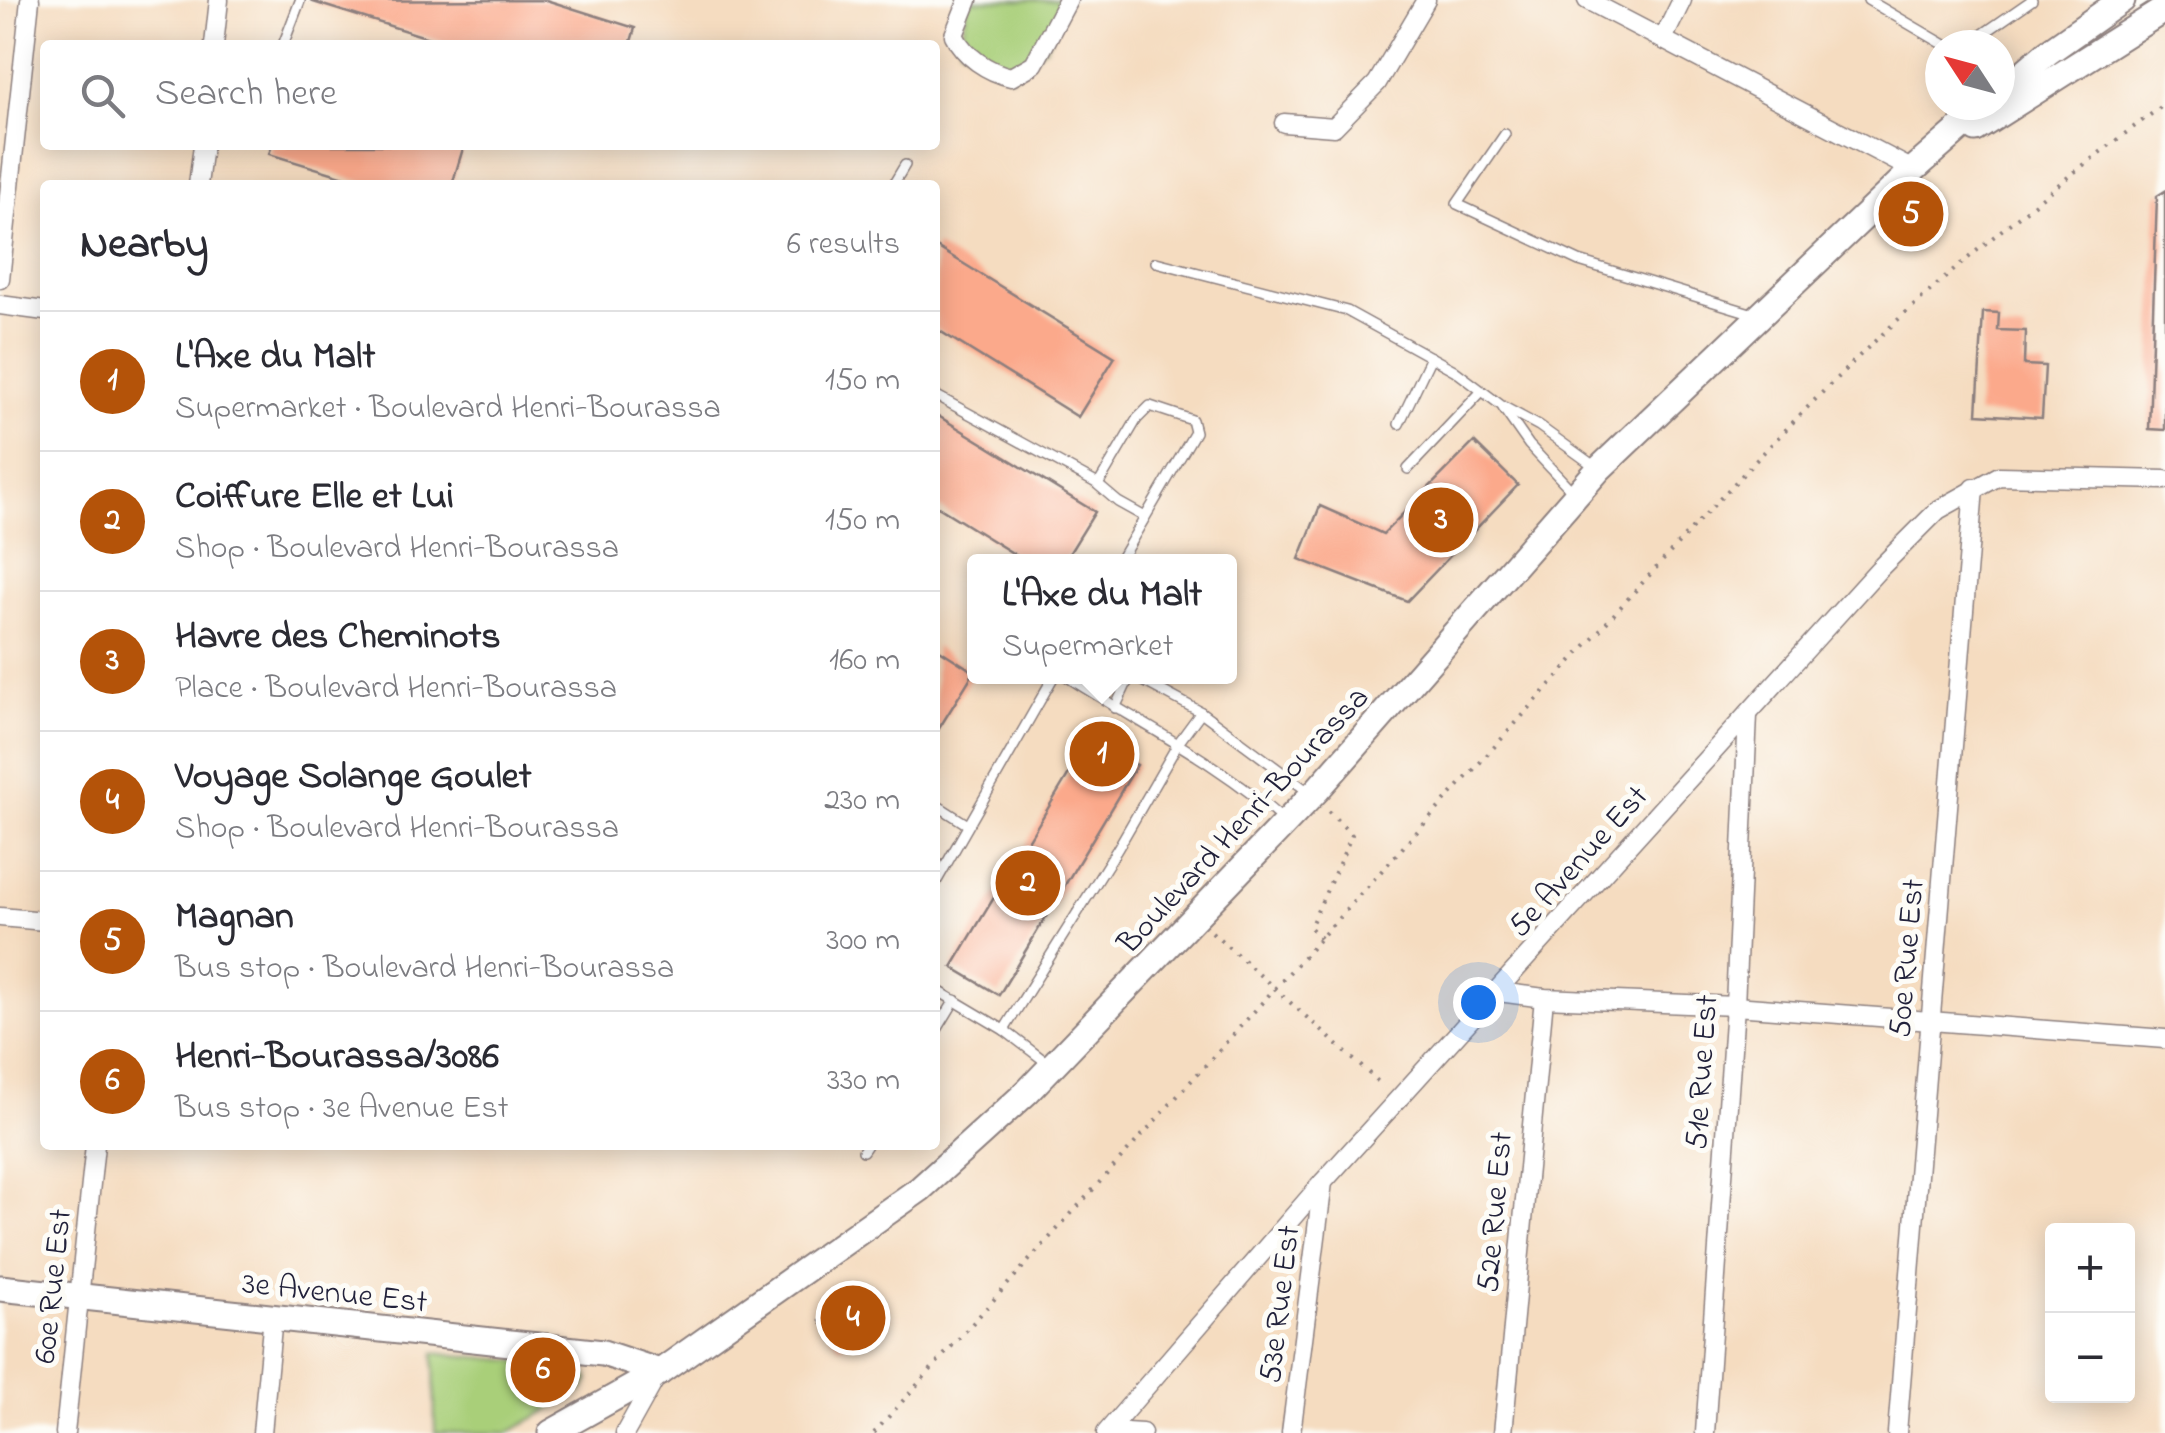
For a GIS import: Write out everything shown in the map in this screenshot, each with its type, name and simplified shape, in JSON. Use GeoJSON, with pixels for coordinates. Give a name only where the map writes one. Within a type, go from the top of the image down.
{"type":"FeatureCollection","features":[{"type":"Feature","properties":{"kind":"main road"},"geometry":{"type":"LineString","coordinates":[[2015,80],[2122,0]]}},
{"type":"Feature","properties":{"kind":"main road","name":"Boulevard Henri-Bourassa"},"geometry":{"type":"LineString","coordinates":[[1912,170],[2165,9]]}},
{"type":"Feature","properties":{"kind":"main road","name":"Boulevard Henri-Bourassa"},"geometry":{"type":"LineString","coordinates":[[552,1433],[660,1372],[920,1189],[1052,1066],[1286,824],[1599,470],[1969,120]]}},
{"type":"Feature","properties":{"kind":"main road","name":"3e Avenue Est"},"geometry":{"type":"LineString","coordinates":[[0,1288],[604,1352],[660,1372]]}},
{"type":"Feature","properties":{"kind":"street"},"geometry":{"type":"LineString","coordinates":[[0,279],[30,0]]}},
{"type":"Feature","properties":{"kind":"street"},"geometry":{"type":"LineString","coordinates":[[215,40],[219,0]]}},
{"type":"Feature","properties":{"kind":"street"},"geometry":{"type":"LineString","coordinates":[[968,0],[954,35],[960,47],[994,74],[1010,77],[1034,64],[1068,0]]}},
{"type":"Feature","properties":{"kind":"street"},"geometry":{"type":"LineString","coordinates":[[1284,123],[1334,127],[1377,82],[1426,0]]}},
{"type":"Feature","properties":{"kind":"street"},"geometry":{"type":"LineString","coordinates":[[1587,0],[1912,170]]}},
{"type":"Feature","properties":{"kind":"street"},"geometry":{"type":"LineString","coordinates":[[1662,39],[1682,0]]}},
{"type":"Feature","properties":{"kind":"street"},"geometry":{"type":"LineString","coordinates":[[199,180],[202,150]]}},
{"type":"Feature","properties":{"kind":"street"},"geometry":{"type":"LineString","coordinates":[[0,305],[40,310]]}},
{"type":"Feature","properties":{"kind":"street","name":"5e Avenue Est"},"geometry":{"type":"LineString","coordinates":[[1108,1432],[1323,1182],[1879,568],[1938,510],[2000,476],[2165,480]]}},
{"type":"Feature","properties":{"kind":"street","name":"50e Rue Est"},"geometry":{"type":"LineString","coordinates":[[1897,1433],[1974,488]]}},
{"type":"Feature","properties":{"kind":"street","name":"51e Rue Est"},"geometry":{"type":"LineString","coordinates":[[1705,1433],[1735,1006],[1748,715]]}},
{"type":"Feature","properties":{"kind":"street"},"geometry":{"type":"LineString","coordinates":[[0,917],[40,921]]}},
{"type":"Feature","properties":{"kind":"street"},"geometry":{"type":"LineString","coordinates":[[1498,992],[2165,1039]]}},
{"type":"Feature","properties":{"kind":"street","name":"52e Rue Est"},"geometry":{"type":"LineString","coordinates":[[1503,1433],[1544,998]]}},
{"type":"Feature","properties":{"kind":"street","name":"60e Rue Est"},"geometry":{"type":"LineString","coordinates":[[65,1433],[95,1150]]}},
{"type":"Feature","properties":{"kind":"street","name":"53e Rue Est"},"geometry":{"type":"LineString","coordinates":[[1291,1433],[1323,1182]]}},
{"type":"Feature","properties":{"kind":"street"},"geometry":{"type":"LineString","coordinates":[[262,1433],[273,1316]]}},
{"type":"Feature","properties":{"kind":"street"},"geometry":{"type":"LineString","coordinates":[[625,1433],[660,1372]]}},
{"type":"Feature","properties":{"kind":"street"},"geometry":{"type":"LineString","coordinates":[[1108,1432],[1142,1433]]}},
{"type":"Feature","properties":{"kind":"lane"},"geometry":{"type":"LineString","coordinates":[[1868,0],[1925,33]]}},
{"type":"Feature","properties":{"kind":"lane"},"geometry":{"type":"LineString","coordinates":[[1989,30],[2032,0]]}},
{"type":"Feature","properties":{"kind":"lane"},"geometry":{"type":"LineString","coordinates":[[285,40],[300,1]]}},
{"type":"Feature","properties":{"kind":"lane"},"geometry":{"type":"LineString","coordinates":[[1505,134],[1456,204],[1579,261],[1760,316]]}},
{"type":"Feature","properties":{"kind":"lane"},"geometry":{"type":"LineString","coordinates":[[897,180],[905,165]]}},
{"type":"Feature","properties":{"kind":"lane"},"geometry":{"type":"LineString","coordinates":[[1156,262],[1347,312],[1430,357],[1539,426],[1599,470]]}},
{"type":"Feature","properties":{"kind":"lane"},"geometry":{"type":"LineString","coordinates":[[1400,424],[1430,357]]}},
{"type":"Feature","properties":{"kind":"lane"},"geometry":{"type":"LineString","coordinates":[[1408,469],[1482,390]]}},
{"type":"Feature","properties":{"kind":"lane"},"geometry":{"type":"LineString","coordinates":[[940,398],[1098,484],[1118,502],[1145,517]]}},
{"type":"Feature","properties":{"kind":"lane"},"geometry":{"type":"LineString","coordinates":[[1098,484],[1137,419],[1150,406],[1192,420],[1195,432],[1123,554]]}},
{"type":"Feature","properties":{"kind":"lane"},"geometry":{"type":"LineString","coordinates":[[1502,406],[1530,445],[1576,494]]}},
{"type":"Feature","properties":{"kind":"lane"},"geometry":{"type":"LineString","coordinates":[[940,875],[1049,684]]}},
{"type":"Feature","properties":{"kind":"lane"},"geometry":{"type":"LineString","coordinates":[[1078,684],[1179,742],[1256,795],[1286,824]]}},
{"type":"Feature","properties":{"kind":"lane"},"geometry":{"type":"LineString","coordinates":[[1115,708],[1128,684]]}},
{"type":"Feature","properties":{"kind":"lane"},"geometry":{"type":"LineString","coordinates":[[1147,684],[1201,712],[1312,795]]}},
{"type":"Feature","properties":{"kind":"lane"},"geometry":{"type":"LineString","coordinates":[[1004,1030],[1201,712]]}},
{"type":"Feature","properties":{"kind":"lane"},"geometry":{"type":"LineString","coordinates":[[940,807],[968,826]]}},
{"type":"Feature","properties":{"kind":"lane"},"geometry":{"type":"LineString","coordinates":[[940,992],[1004,1030],[1052,1066]]}},
{"type":"Feature","properties":{"kind":"lane"},"geometry":{"type":"LineString","coordinates":[[940,1024],[954,1000]]}},
{"type":"Feature","properties":{"kind":"path"},"geometry":{"type":"LineString","coordinates":[[874,1433],[1706,516],[1857,359],[2034,201],[2165,104]]}},
{"type":"Feature","properties":{"kind":"path"},"geometry":{"type":"LineString","coordinates":[[1312,795],[1352,836],[1310,927],[1320,938]]}},
{"type":"Feature","properties":{"kind":"path"},"geometry":{"type":"LineString","coordinates":[[1196,918],[1398,1100]]}},
{"type":"Feature","properties":{"kind":"green space"},"geometry":{"type":"Polygon","coordinates":[[[968,0],[1068,0],[1045,48],[1011,77],[960,47],[968,0]]]}},
{"type":"Feature","properties":{"kind":"green space"},"geometry":{"type":"Polygon","coordinates":[[[434,1353],[581,1367],[589,1380],[583,1390],[508,1433],[435,1433],[434,1353]]]}},
{"type":"Feature","properties":{"kind":"building"},"geometry":{"type":"Polygon","coordinates":[[[546,0],[635,28],[631,40],[435,40],[310,1],[546,0]]]}},
{"type":"Feature","properties":{"kind":"building"},"geometry":{"type":"Polygon","coordinates":[[[270,150],[462,150],[454,180],[355,180],[269,154],[270,150]]]}},
{"type":"Feature","properties":{"kind":"building"},"geometry":{"type":"Polygon","coordinates":[[[2165,191],[2165,430],[2149,429],[2157,196],[2165,191]]]}},
{"type":"Feature","properties":{"kind":"building"},"geometry":{"type":"Polygon","coordinates":[[[940,249],[1115,357],[1078,417],[940,331],[940,249]]]}},
{"type":"Feature","properties":{"kind":"building"},"geometry":{"type":"Polygon","coordinates":[[[1983,312],[1999,313],[1998,330],[2025,331],[2024,365],[2045,366],[2042,418],[1977,414],[1983,312]]]}},
{"type":"Feature","properties":{"kind":"building"},"geometry":{"type":"Polygon","coordinates":[[[940,417],[1095,512],[1069,554],[1014,554],[940,508],[940,417]]]}},
{"type":"Feature","properties":{"kind":"building"},"geometry":{"type":"Polygon","coordinates":[[[1474,442],[1518,485],[1407,601],[1299,559],[1320,506],[1383,534],[1474,442]]]}},
{"type":"Feature","properties":{"kind":"building"},"geometry":{"type":"Polygon","coordinates":[[[940,650],[967,668],[967,683],[940,727],[940,650]]]}},
{"type":"Feature","properties":{"kind":"building"},"geometry":{"type":"Polygon","coordinates":[[[1091,737],[1137,765],[999,995],[952,967],[1091,737]]]}},
{"type":"Feature","properties":{"kind":"building"},"geometry":{"type":"Polygon","coordinates":[[[864,1285],[882,1308],[840,1347],[820,1321],[864,1285]]]}},
{"type":"Feature","properties":{"kind":"place","name":"Magnan"},"geometry":{"type":"Point","coordinates":[1911,214]}},
{"type":"Feature","properties":{"kind":"place","name":"Havre des Cheminots"},"geometry":{"type":"Point","coordinates":[1441,520]}},
{"type":"Feature","properties":{"kind":"place","name":"L'Axe du Malt"},"geometry":{"type":"Point","coordinates":[1102,754]}},
{"type":"Feature","properties":{"kind":"place","name":"Coiffure Elle et Lui"},"geometry":{"type":"Point","coordinates":[1028,883]}},
{"type":"Feature","properties":{"kind":"place","name":"Voyage Solange Goulet"},"geometry":{"type":"Point","coordinates":[853,1318]}},
{"type":"Feature","properties":{"kind":"place","name":"Henri-Bourassa/3086"},"geometry":{"type":"Point","coordinates":[543,1370]}}]}
